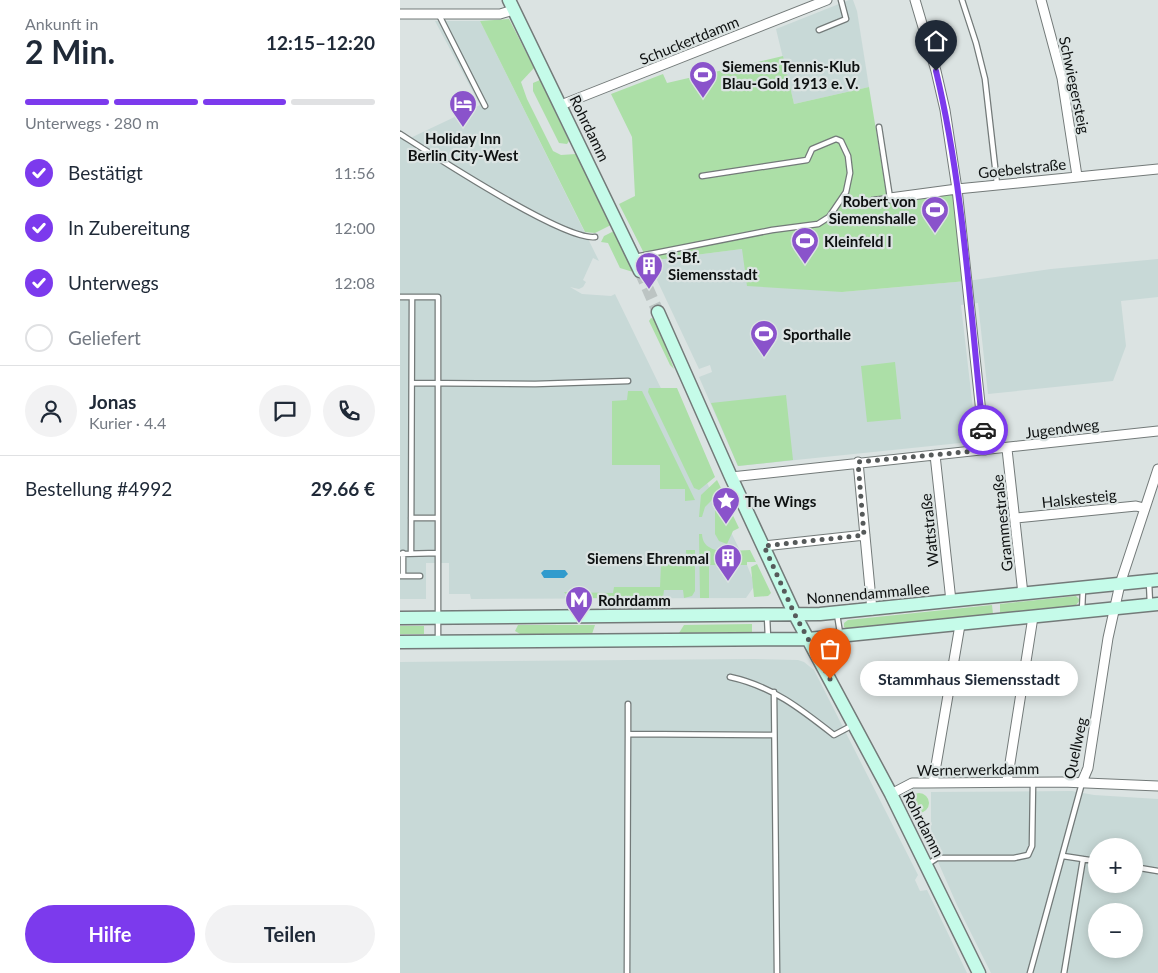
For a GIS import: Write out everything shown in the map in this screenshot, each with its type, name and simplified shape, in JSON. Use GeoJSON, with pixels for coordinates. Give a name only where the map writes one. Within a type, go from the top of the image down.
{"type":"FeatureCollection","features":[{"type":"Feature","properties":{"kind":"main road","name":"Rohrdamm"},"geometry":{"type":"LineString","coordinates":[[511,5],[640,271]]}},
{"type":"Feature","properties":{"kind":"main road","name":"Rohrdamm"},"geometry":{"type":"LineString","coordinates":[[658,312],[795,615],[891,794],[979,973]]}},
{"type":"Feature","properties":{"kind":"main road","name":"Nonnendammallee"},"geometry":{"type":"LineString","coordinates":[[400,618],[767,616],[837,613],[1154,580]]}},
{"type":"Feature","properties":{"kind":"main road"},"geometry":{"type":"LineString","coordinates":[[400,642],[808,639],[1154,605]]}},
{"type":"Feature","properties":{"kind":"street","name":"Schuckertdamm"},"geometry":{"type":"LineString","coordinates":[[561,105],[827,0]]}},
{"type":"Feature","properties":{"kind":"street"},"geometry":{"type":"LineString","coordinates":[[915,0],[934,63],[945,110],[957,189],[985,450]]}},
{"type":"Feature","properties":{"kind":"street","name":"Schwiegersteig"},"geometry":{"type":"LineString","coordinates":[[1041,0],[1062,78],[1077,176]]}},
{"type":"Feature","properties":{"kind":"street"},"geometry":{"type":"LineString","coordinates":[[400,14],[500,14],[511,5]]}},
{"type":"Feature","properties":{"kind":"street","name":"Goebelstraße"},"geometry":{"type":"LineString","coordinates":[[890,198],[1077,176],[1158,169]]}},
{"type":"Feature","properties":{"kind":"street","name":"Jugendweg"},"geometry":{"type":"LineString","coordinates":[[731,477],[1158,431]]}},
{"type":"Feature","properties":{"kind":"street","name":"Grammestraße"},"geometry":{"type":"LineString","coordinates":[[1007,448],[1023,594]]}},
{"type":"Feature","properties":{"kind":"street","name":"Wattstraße"},"geometry":{"type":"LineString","coordinates":[[935,455],[951,601]]}},
{"type":"Feature","properties":{"kind":"street"},"geometry":{"type":"LineString","coordinates":[[858,462],[872,610]]}},
{"type":"Feature","properties":{"kind":"street","name":"Quellweg"},"geometry":{"type":"LineString","coordinates":[[1082,782],[1088,768],[1114,609],[1120,584],[1158,470]]}},
{"type":"Feature","properties":{"kind":"street","name":"Halskesteig"},"geometry":{"type":"LineString","coordinates":[[1016,518],[1136,506],[1144,508]]}},
{"type":"Feature","properties":{"kind":"street"},"geometry":{"type":"LineString","coordinates":[[764,546],[864,535]]}},
{"type":"Feature","properties":{"kind":"street"},"geometry":{"type":"LineString","coordinates":[[1007,782],[1033,617]]}},
{"type":"Feature","properties":{"kind":"street"},"geometry":{"type":"LineString","coordinates":[[933,782],[960,625]]}},
{"type":"Feature","properties":{"kind":"street","name":"Wernerwerkdamm"},"geometry":{"type":"LineString","coordinates":[[891,794],[912,783],[933,782],[1034,781],[1158,786]]}},
{"type":"Feature","properties":{"kind":"lane"},"geometry":{"type":"LineString","coordinates":[[819,30],[846,19],[841,0]]}},
{"type":"Feature","properties":{"kind":"lane"},"geometry":{"type":"LineString","coordinates":[[962,0],[983,73],[997,185]]}},
{"type":"Feature","properties":{"kind":"lane"},"geometry":{"type":"LineString","coordinates":[[439,15],[485,106]]}},
{"type":"Feature","properties":{"kind":"lane"},"geometry":{"type":"LineString","coordinates":[[873,200],[890,198],[879,127]]}},
{"type":"Feature","properties":{"kind":"lane"},"geometry":{"type":"LineString","coordinates":[[400,134],[548,221],[583,237],[595,237]]}},
{"type":"Feature","properties":{"kind":"lane"},"geometry":{"type":"LineString","coordinates":[[634,257],[772,230],[818,224],[829,217],[846,192],[850,174],[848,156],[841,141],[836,139],[812,149],[808,160],[702,176]]}},
{"type":"Feature","properties":{"kind":"lane"},"geometry":{"type":"LineString","coordinates":[[400,297],[438,297],[438,642]]}},
{"type":"Feature","properties":{"kind":"lane"},"geometry":{"type":"LineString","coordinates":[[411,553],[412,297]]}},
{"type":"Feature","properties":{"kind":"lane"},"geometry":{"type":"LineString","coordinates":[[412,383],[570,384],[628,381]]}},
{"type":"Feature","properties":{"kind":"lane"},"geometry":{"type":"LineString","coordinates":[[411,518],[438,518]]}},
{"type":"Feature","properties":{"kind":"lane"},"geometry":{"type":"LineString","coordinates":[[420,576],[401,576],[402,554],[438,553]]}},
{"type":"Feature","properties":{"kind":"lane"},"geometry":{"type":"LineString","coordinates":[[1154,580],[1154,605]]}},
{"type":"Feature","properties":{"kind":"lane"},"geometry":{"type":"LineString","coordinates":[[1082,612],[1083,588]]}},
{"type":"Feature","properties":{"kind":"lane"},"geometry":{"type":"LineString","coordinates":[[837,613],[840,637]]}},
{"type":"Feature","properties":{"kind":"lane"},"geometry":{"type":"LineString","coordinates":[[767,616],[768,640]]}},
{"type":"Feature","properties":{"kind":"lane"},"geometry":{"type":"LineString","coordinates":[[730,677],[774,692],[803,709],[834,734],[854,724]]}},
{"type":"Feature","properties":{"kind":"lane"},"geometry":{"type":"LineString","coordinates":[[774,692],[776,973]]}},
{"type":"Feature","properties":{"kind":"lane"},"geometry":{"type":"LineString","coordinates":[[627,973],[628,704]]}},
{"type":"Feature","properties":{"kind":"lane"},"geometry":{"type":"LineString","coordinates":[[628,734],[774,735]]}},
{"type":"Feature","properties":{"kind":"lane"},"geometry":{"type":"LineString","coordinates":[[926,864],[937,858],[1014,858],[1028,855],[1032,846],[1034,781]]}},
{"type":"Feature","properties":{"kind":"lane","name":"Quellweg"},"geometry":{"type":"LineString","coordinates":[[1030,973],[1082,782]]}},
{"type":"Feature","properties":{"kind":"lane"},"geometry":{"type":"LineString","coordinates":[[1063,856],[1088,860]]}},
{"type":"Feature","properties":{"kind":"lane"},"geometry":{"type":"LineString","coordinates":[[1064,973],[1083,859]]}},
{"type":"Feature","properties":{"kind":"lane"},"geometry":{"type":"LineString","coordinates":[[1143,868],[1158,871]]}},
{"type":"Feature","properties":{"kind":"shaded area"},"geometry":{"type":"Polygon","coordinates":[[[853,0],[857,11],[869,87],[794,104],[776,29],[853,0]]]}},
{"type":"Feature","properties":{"kind":"shaded area"},"geometry":{"type":"Polygon","coordinates":[[[435,21],[480,21],[599,261],[593,258],[583,280],[586,282],[583,287],[579,289],[570,287],[582,294],[611,296],[615,294],[747,565],[755,585],[746,598],[471,599],[470,594],[449,594],[449,563],[426,563],[426,599],[400,599],[400,137],[406,140],[480,105],[435,21]]]}},
{"type":"Feature","properties":{"kind":"shaded area"},"geometry":{"type":"Polygon","coordinates":[[[742,249],[842,292],[967,281],[1051,269],[1158,259],[1158,297],[1121,301],[1126,346],[1113,381],[988,394],[978,303],[961,305],[975,427],[969,427],[970,442],[738,466],[699,377],[712,372],[710,365],[699,369],[648,261],[742,249]]]}},
{"type":"Feature","properties":{"kind":"shaded area"},"geometry":{"type":"Polygon","coordinates":[[[798,660],[814,670],[918,875],[915,880],[920,891],[927,890],[967,973],[400,973],[400,662],[798,660]]]}},
{"type":"Feature","properties":{"kind":"shaded area"},"geometry":{"type":"Polygon","coordinates":[[[1072,791],[1094,795],[1158,799],[1158,973],[991,973],[957,905],[931,846],[931,792],[1072,791]]]}},
{"type":"Feature","properties":{"kind":"green space"},"geometry":{"type":"Polygon","coordinates":[[[509,19],[534,68],[521,82],[527,99],[553,151],[561,155],[576,154],[611,225],[595,233],[585,232],[480,21],[509,19]]]}},
{"type":"Feature","properties":{"kind":"green space"},"geometry":{"type":"Polygon","coordinates":[[[783,56],[794,104],[869,87],[887,198],[957,189],[967,281],[842,292],[747,286],[742,249],[648,261],[619,204],[635,196],[632,137],[611,94],[663,74],[667,83],[783,56]]]}},
{"type":"Feature","properties":{"kind":"green space"},"geometry":{"type":"Polygon","coordinates":[[[540,80],[569,141],[567,144],[559,143],[533,91],[533,83],[540,80]]]}},
{"type":"Feature","properties":{"kind":"green space"},"geometry":{"type":"Polygon","coordinates":[[[614,231],[633,272],[620,268],[608,243],[601,242],[604,236],[614,231]]]}},
{"type":"Feature","properties":{"kind":"green space"},"geometry":{"type":"Polygon","coordinates":[[[651,318],[655,319],[674,369],[670,365],[649,321],[651,318]]]}},
{"type":"Feature","properties":{"kind":"green space"},"geometry":{"type":"Polygon","coordinates":[[[895,362],[901,419],[867,422],[861,366],[895,362]]]}},
{"type":"Feature","properties":{"kind":"green space"},"geometry":{"type":"Polygon","coordinates":[[[649,388],[677,388],[715,477],[699,490],[694,488],[648,392],[649,388]]]}},
{"type":"Feature","properties":{"kind":"green space"},"geometry":{"type":"Polygon","coordinates":[[[628,391],[642,391],[695,500],[685,501],[685,489],[660,489],[660,465],[612,465],[612,401],[627,400],[628,391]]]}},
{"type":"Feature","properties":{"kind":"green space"},"geometry":{"type":"Polygon","coordinates":[[[786,395],[793,460],[738,466],[711,403],[786,395]]]}},
{"type":"Feature","properties":{"kind":"green space"},"geometry":{"type":"Polygon","coordinates":[[[717,480],[722,490],[705,507],[702,517],[699,517],[701,495],[717,480]]]}},
{"type":"Feature","properties":{"kind":"green space"},"geometry":{"type":"Polygon","coordinates":[[[724,497],[739,528],[733,531],[727,544],[719,541],[715,534],[715,506],[724,497]]]}},
{"type":"Feature","properties":{"kind":"green space"},"geometry":{"type":"Polygon","coordinates":[[[699,534],[702,534],[704,541],[713,549],[720,551],[750,550],[756,562],[747,562],[747,565],[709,565],[709,598],[700,598],[699,534]]]}},
{"type":"Feature","properties":{"kind":"green space"},"geometry":{"type":"Polygon","coordinates":[[[686,550],[695,550],[695,591],[692,596],[684,598],[683,590],[664,590],[663,598],[569,598],[564,592],[613,593],[614,587],[660,587],[661,563],[686,562],[686,550]]]}},
{"type":"Feature","properties":{"kind":"green space"},"geometry":{"type":"Polygon","coordinates":[[[757,564],[771,593],[768,596],[754,597],[751,567],[757,564]]]}},
{"type":"Feature","properties":{"kind":"green space"},"geometry":{"type":"Polygon","coordinates":[[[1076,596],[1080,600],[1076,605],[1000,613],[1000,604],[1076,596]]]}},
{"type":"Feature","properties":{"kind":"green space"},"geometry":{"type":"Polygon","coordinates":[[[992,605],[993,614],[848,629],[844,627],[844,623],[848,620],[992,605]]]}},
{"type":"Feature","properties":{"kind":"green space"},"geometry":{"type":"Polygon","coordinates":[[[752,624],[752,632],[679,633],[684,625],[752,624]]]}},
{"type":"Feature","properties":{"kind":"green space"},"geometry":{"type":"Polygon","coordinates":[[[518,625],[595,625],[592,634],[520,634],[515,631],[518,625]]]}},
{"type":"Feature","properties":{"kind":"green space"},"geometry":{"type":"Polygon","coordinates":[[[400,626],[424,626],[424,634],[400,634],[400,626]]]}},
{"type":"Feature","properties":{"kind":"green space"},"geometry":{"type":"Polygon","coordinates":[[[919,793],[926,796],[929,803],[926,810],[919,813],[912,810],[909,803],[912,796],[919,793]]]}},
{"type":"Feature","properties":{"kind":"water"},"geometry":{"type":"Polygon","coordinates":[[[544,570],[565,570],[568,574],[564,578],[544,578],[541,573],[544,570]]]}},
{"type":"Feature","properties":{"kind":"tunnel"},"geometry":{"type":"LineString","coordinates":[[640,271],[658,312]]}},
{"type":"Feature","properties":{"kind":"way so far"},"geometry":{"type":"LineString","coordinates":[[830,679],[795,615],[764,546],[864,535],[858,462],[985,450],[983,430]]}},
{"type":"Feature","properties":{"kind":"place","name":"Siemens Tennis-Klub Blau-Gold 1913 e. V."},"geometry":{"type":"Point","coordinates":[703,99]}},
{"type":"Feature","properties":{"kind":"place","name":"Holiday Inn Berlin City-West"},"geometry":{"type":"Point","coordinates":[463,128]}},
{"type":"Feature","properties":{"kind":"place","name":"Robert von Siemenshalle"},"geometry":{"type":"Point","coordinates":[935,234]}},
{"type":"Feature","properties":{"kind":"place","name":"Kleinfeld I"},"geometry":{"type":"Point","coordinates":[805,265]}},
{"type":"Feature","properties":{"kind":"place","name":"S-Bf. Siemensstadt"},"geometry":{"type":"Point","coordinates":[649,290]}},
{"type":"Feature","properties":{"kind":"place","name":"Sporthalle"},"geometry":{"type":"Point","coordinates":[764,358]}},
{"type":"Feature","properties":{"kind":"place","name":"The Wings"},"geometry":{"type":"Point","coordinates":[726,525]}},
{"type":"Feature","properties":{"kind":"place","name":"Siemens Ehrenmal"},"geometry":{"type":"Point","coordinates":[728,582]}},
{"type":"Feature","properties":{"kind":"place","name":"Rohrdamm"},"geometry":{"type":"Point","coordinates":[579,624]}},
{"type":"Feature","properties":{"kind":"place","name":"Stammhaus Siemensstadt"},"geometry":{"type":"Point","coordinates":[830,679]}},
{"type":"Feature","properties":{"kind":"route"},"geometry":{"type":"LineString","coordinates":[[936,71],[945,110],[957,189],[983,430]]}}]}
